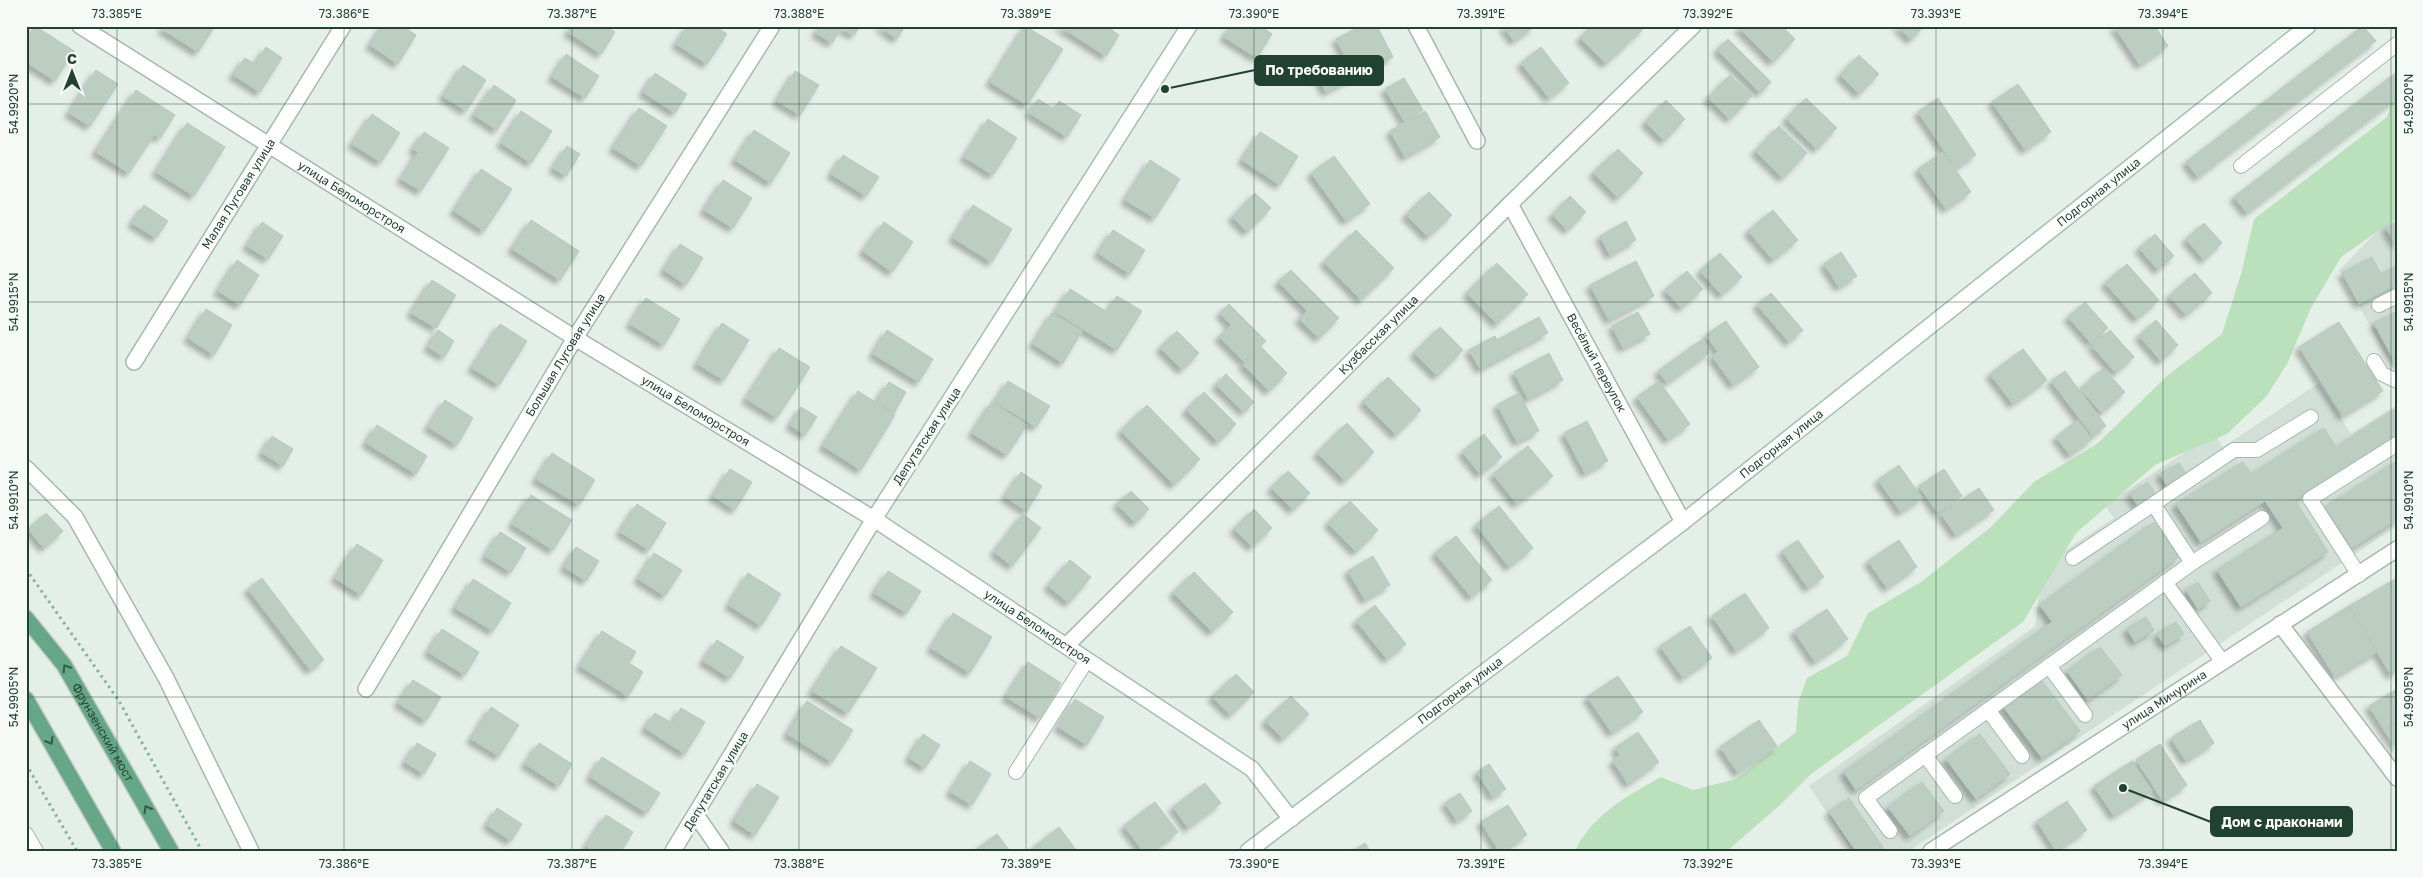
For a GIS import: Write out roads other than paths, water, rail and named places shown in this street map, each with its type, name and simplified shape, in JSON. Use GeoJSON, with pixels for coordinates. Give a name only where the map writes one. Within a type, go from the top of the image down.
{"type":"FeatureCollection","features":[{"type":"Feature","properties":{"kind":"main road","name":"Фрунзенский мост"},"geometry":{"type":"LineString","coordinates":[[26,618],[64,665],[171,851]]}},
{"type":"Feature","properties":{"kind":"main road"},"geometry":{"type":"LineString","coordinates":[[26,699],[113,851]]}},
{"type":"Feature","properties":{"kind":"street","name":"улица Беломорстроя"},"geometry":{"type":"LineString","coordinates":[[80,26],[575,338],[874,519],[1252,770],[1291,819]]}},
{"type":"Feature","properties":{"kind":"street","name":"Малая Луговая улица"},"geometry":{"type":"LineString","coordinates":[[134,362],[343,26]]}},
{"type":"Feature","properties":{"kind":"street","name":"Большая Луговая улица"},"geometry":{"type":"LineString","coordinates":[[366,689],[575,338],[772,26]]}},
{"type":"Feature","properties":{"kind":"street","name":"Депутатская улица"},"geometry":{"type":"LineString","coordinates":[[673,851],[874,519],[1188,26]]}},
{"type":"Feature","properties":{"kind":"street"},"geometry":{"type":"LineString","coordinates":[[1416,26],[1476,141]]}},
{"type":"Feature","properties":{"kind":"street","name":"Кузбасская улица"},"geometry":{"type":"LineString","coordinates":[[1066,646],[1510,204],[1693,26]]}},
{"type":"Feature","properties":{"kind":"street","name":"Подгорная улица"},"geometry":{"type":"LineString","coordinates":[[1248,851],[1683,522],[2308,26]]}},
{"type":"Feature","properties":{"kind":"street","name":"Весёлый переулок"},"geometry":{"type":"LineString","coordinates":[[1510,204],[1683,522]]}},
{"type":"Feature","properties":{"kind":"street"},"geometry":{"type":"LineString","coordinates":[[26,468],[75,517],[166,678],[250,851]]}},
{"type":"Feature","properties":{"kind":"street","name":"улица Мичурина"},"geometry":{"type":"LineString","coordinates":[[1931,851],[2397,549]]}},
{"type":"Feature","properties":{"kind":"street"},"geometry":{"type":"LineString","coordinates":[[2280,624],[2397,778]]}},
{"type":"Feature","properties":{"kind":"street"},"geometry":{"type":"LineString","coordinates":[[696,814],[722,851]]}},
{"type":"Feature","properties":{"kind":"lane"},"geometry":{"type":"LineString","coordinates":[[2241,166],[2397,44]]}},
{"type":"Feature","properties":{"kind":"lane"},"geometry":{"type":"LineString","coordinates":[[2379,305],[2397,296]]}},
{"type":"Feature","properties":{"kind":"lane"},"geometry":{"type":"LineString","coordinates":[[2374,360],[2382,374],[2397,381]]}},
{"type":"Feature","properties":{"kind":"lane"},"geometry":{"type":"LineString","coordinates":[[2073,558],[2234,450],[2257,450],[2311,417]]}},
{"type":"Feature","properties":{"kind":"lane"},"geometry":{"type":"LineString","coordinates":[[2358,575],[2310,499],[2397,444]]}},
{"type":"Feature","properties":{"kind":"lane"},"geometry":{"type":"LineString","coordinates":[[2154,505],[2192,563]]}},
{"type":"Feature","properties":{"kind":"lane"},"geometry":{"type":"LineString","coordinates":[[1890,831],[1866,798],[2165,582],[2262,518]]}},
{"type":"Feature","properties":{"kind":"lane"},"geometry":{"type":"LineString","coordinates":[[2165,582],[2222,662]]}},
{"type":"Feature","properties":{"kind":"lane"},"geometry":{"type":"LineString","coordinates":[[1016,772],[1088,660]]}},
{"type":"Feature","properties":{"kind":"lane"},"geometry":{"type":"LineString","coordinates":[[2049,666],[2085,715]]}},
{"type":"Feature","properties":{"kind":"lane"},"geometry":{"type":"LineString","coordinates":[[1988,710],[2022,756]]}},
{"type":"Feature","properties":{"kind":"lane"},"geometry":{"type":"LineString","coordinates":[[1925,755],[1955,796]]}},
{"type":"Feature","properties":{"kind":"lane"},"geometry":{"type":"LineString","coordinates":[[26,834],[36,851]]}},
{"type":"Feature","properties":{"kind":"place","name":"По требованию"},"geometry":{"type":"Point","coordinates":[1165,89]}},
{"type":"Feature","properties":{"kind":"place","name":"Дом с драконами"},"geometry":{"type":"Point","coordinates":[2123,788]}}]}
